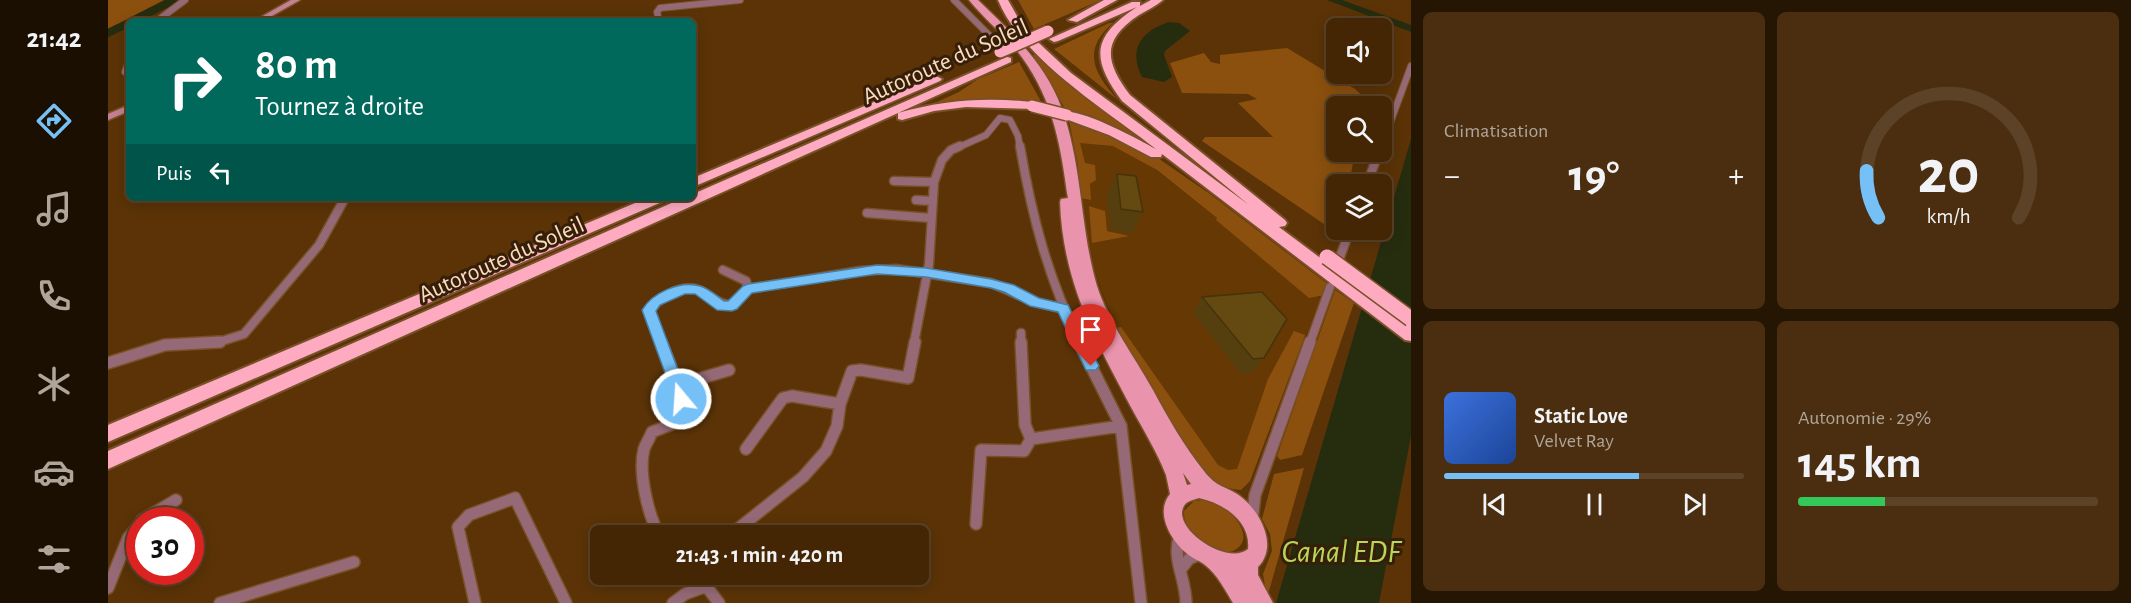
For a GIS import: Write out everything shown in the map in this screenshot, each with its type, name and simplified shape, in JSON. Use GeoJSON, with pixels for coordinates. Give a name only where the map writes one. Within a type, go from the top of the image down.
{"type":"FeatureCollection","features":[{"type":"Feature","properties":{"kind":"highway"},"geometry":{"type":"LineString","coordinates":[[1004,0],[1011,17],[1022,32],[1052,61],[1411,342]]}},
{"type":"Feature","properties":{"kind":"highway"},"geometry":{"type":"LineString","coordinates":[[1013,0],[1030,29],[1074,70],[1280,223],[1333,257],[1411,319]]}},
{"type":"Feature","properties":{"kind":"highway"},"geometry":{"type":"LineString","coordinates":[[1066,23],[1112,0]]}},
{"type":"Feature","properties":{"kind":"highway","name":"Autoroute du Soleil"},"geometry":{"type":"LineString","coordinates":[[1051,35],[1066,23],[1121,0]]}},
{"type":"Feature","properties":{"kind":"highway","name":"Autoroute du Soleil"},"geometry":{"type":"LineString","coordinates":[[696,198],[1051,35],[1144,0]]}},
{"type":"Feature","properties":{"kind":"highway"},"geometry":{"type":"LineString","coordinates":[[1158,0],[1131,16],[1110,34],[1104,50],[1109,74],[1126,98],[1280,223]]}},
{"type":"Feature","properties":{"kind":"highway","name":"Autoroute du Soleil"},"geometry":{"type":"LineString","coordinates":[[696,182],[1004,56]]}},
{"type":"Feature","properties":{"kind":"highway"},"geometry":{"type":"LineString","coordinates":[[724,186],[917,111],[966,103],[991,102],[1032,106],[1067,115],[1138,143],[1242,211]]}},
{"type":"Feature","properties":{"kind":"highway","name":"Autoroute du Soleil"},"geometry":{"type":"LineString","coordinates":[[108,434],[652,201]]}},
{"type":"Feature","properties":{"kind":"highway","name":"Autoroute du Soleil"},"geometry":{"type":"LineString","coordinates":[[108,460],[690,201]]}},
{"type":"Feature","properties":{"kind":"highway"},"geometry":{"type":"LineString","coordinates":[[1343,289],[1411,336]]}},
{"type":"Feature","properties":{"kind":"main road"},"geometry":{"type":"LineString","coordinates":[[973,0],[1017,45],[1045,84],[1063,130],[1081,250],[1091,289],[1107,323],[1193,474],[1242,510],[1257,533],[1258,545],[1255,554],[1247,561],[1238,564],[1207,557]]}},
{"type":"Feature","properties":{"kind":"main road"},"geometry":{"type":"LineString","coordinates":[[1068,166],[1067,226],[1071,255],[1081,288],[1096,326],[1165,454],[1178,482],[1180,495]]}},
{"type":"Feature","properties":{"kind":"main road"},"geometry":{"type":"LineString","coordinates":[[1219,495],[1188,491],[1180,495],[1174,502],[1172,512],[1180,535],[1244,591],[1262,603]]}},
{"type":"Feature","properties":{"kind":"main road"},"geometry":{"type":"LineString","coordinates":[[1244,591],[1247,561]]}},
{"type":"Feature","properties":{"kind":"street"},"geometry":{"type":"LineString","coordinates":[[161,18],[184,0]]}},
{"type":"Feature","properties":{"kind":"street"},"geometry":{"type":"LineString","coordinates":[[263,18],[296,0]]}},
{"type":"Feature","properties":{"kind":"street"},"geometry":{"type":"LineString","coordinates":[[658,18],[657,12],[668,6],[740,0]]}},
{"type":"Feature","properties":{"kind":"street"},"geometry":{"type":"LineString","coordinates":[[954,0],[989,35]]}},
{"type":"Feature","properties":{"kind":"street"},"geometry":{"type":"LineString","coordinates":[[1392,118],[1411,66]]}},
{"type":"Feature","properties":{"kind":"street"},"geometry":{"type":"LineString","coordinates":[[108,117],[126,109]]}},
{"type":"Feature","properties":{"kind":"street"},"geometry":{"type":"LineString","coordinates":[[743,525],[803,477],[826,450],[837,426],[840,404],[852,371],[861,370],[908,378],[929,264],[934,182],[942,160],[951,150],[986,135],[1000,118],[1010,120],[1018,136],[1031,209],[1044,258],[1063,309],[1121,426],[1141,603]]}},
{"type":"Feature","properties":{"kind":"street"},"geometry":{"type":"LineString","coordinates":[[894,181],[934,182]]}},
{"type":"Feature","properties":{"kind":"street"},"geometry":{"type":"LineString","coordinates":[[916,200],[932,201]]}},
{"type":"Feature","properties":{"kind":"street"},"geometry":{"type":"LineString","coordinates":[[108,363],[165,345],[219,342],[244,334],[319,245],[343,201]]}},
{"type":"Feature","properties":{"kind":"street"},"geometry":{"type":"LineString","coordinates":[[867,213],[931,218]]}},
{"type":"Feature","properties":{"kind":"street"},"geometry":{"type":"LineString","coordinates":[[1333,257],[1344,240]]}},
{"type":"Feature","properties":{"kind":"street"},"geometry":{"type":"LineString","coordinates":[[654,525],[644,477],[644,450],[652,432],[680,421],[685,413],[678,385],[649,310],[656,301],[684,289],[698,290],[722,306],[732,306],[748,289],[860,271],[896,269],[991,284],[1009,289],[1035,302],[1063,309]]}},
{"type":"Feature","properties":{"kind":"street"},"geometry":{"type":"LineString","coordinates":[[723,270],[746,281],[748,289]]}},
{"type":"Feature","properties":{"kind":"street"},"geometry":{"type":"LineString","coordinates":[[1251,521],[1255,495],[1343,289]]}},
{"type":"Feature","properties":{"kind":"street"},"geometry":{"type":"LineString","coordinates":[[1021,333],[1025,425],[1031,439]]}},
{"type":"Feature","properties":{"kind":"street"},"geometry":{"type":"LineString","coordinates":[[678,385],[729,369]]}},
{"type":"Feature","properties":{"kind":"street"},"geometry":{"type":"LineString","coordinates":[[746,449],[783,398],[792,396],[840,404]]}},
{"type":"Feature","properties":{"kind":"street"},"geometry":{"type":"LineString","coordinates":[[1031,439],[1121,426]]}},
{"type":"Feature","properties":{"kind":"street"},"geometry":{"type":"LineString","coordinates":[[976,524],[981,450],[1024,451],[1031,439]]}},
{"type":"Feature","properties":{"kind":"street"},"geometry":{"type":"LineString","coordinates":[[1219,495],[1255,495]]}},
{"type":"Feature","properties":{"kind":"street"},"geometry":{"type":"LineString","coordinates":[[474,603],[458,527],[469,515],[515,498],[566,603]]}},
{"type":"Feature","properties":{"kind":"street"},"geometry":{"type":"LineString","coordinates":[[165,507],[176,500]]}},
{"type":"Feature","properties":{"kind":"street"},"geometry":{"type":"LineString","coordinates":[[1180,535],[1175,548],[1186,603]]}},
{"type":"Feature","properties":{"kind":"street"},"geometry":{"type":"LineString","coordinates":[[108,588],[126,543]]}},
{"type":"Feature","properties":{"kind":"street"},"geometry":{"type":"LineString","coordinates":[[1180,569],[1189,559],[1207,557]]}},
{"type":"Feature","properties":{"kind":"street"},"geometry":{"type":"LineString","coordinates":[[220,603],[354,562]]}},
{"type":"Feature","properties":{"kind":"street"},"geometry":{"type":"LineString","coordinates":[[673,603],[685,594],[707,586],[719,603]]}},
{"type":"Feature","properties":{"kind":"shaded area"},"geometry":{"type":"Polygon","coordinates":[[[108,0],[164,0],[126,18],[108,29],[108,0]]]}},
{"type":"Feature","properties":{"kind":"shaded area"},"geometry":{"type":"Polygon","coordinates":[[[1018,0],[1101,0],[1034,29],[1018,0]]]}},
{"type":"Feature","properties":{"kind":"shaded area"},"geometry":{"type":"Polygon","coordinates":[[[1113,23],[1097,43],[1094,62],[1103,81],[1118,100],[1054,49],[1113,23]]]}},
{"type":"Feature","properties":{"kind":"shaded area"},"geometry":{"type":"Polygon","coordinates":[[[1287,48],[1326,72],[1326,84],[1347,84],[1362,96],[1326,96],[1326,162],[1353,162],[1351,174],[1326,174],[1326,224],[1202,141],[1205,137],[1273,137],[1238,103],[1257,99],[1248,94],[1182,93],[1170,63],[1204,53],[1211,62],[1220,64],[1220,55],[1287,48]]]}},
{"type":"Feature","properties":{"kind":"shaded area"},"geometry":{"type":"Polygon","coordinates":[[[1037,54],[1166,156],[1121,132],[1066,111],[1050,81],[1031,56],[1037,54]]]}},
{"type":"Feature","properties":{"kind":"shaded area"},"geometry":{"type":"Polygon","coordinates":[[[1019,62],[1043,105],[985,99],[953,101],[914,109],[937,102],[959,92],[978,79],[1019,62]]]}},
{"type":"Feature","properties":{"kind":"shaded area"},"geometry":{"type":"Polygon","coordinates":[[[1068,116],[1152,154],[1210,194],[1329,285],[1325,295],[1309,298],[1216,220],[1217,218],[1157,170],[1113,146],[1080,143],[1085,163],[1095,165],[1096,180],[1090,184],[1091,200],[1080,198],[1078,165],[1068,116]]]}},
{"type":"Feature","properties":{"kind":"shaded area"},"geometry":{"type":"Polygon","coordinates":[[[1072,135],[1120,142],[1320,299],[1250,481],[1241,490],[1223,488],[1116,328],[1084,243],[1072,135]]]}},
{"type":"Feature","properties":{"kind":"shaded area"},"geometry":{"type":"Polygon","coordinates":[[[1089,206],[1105,211],[1107,231],[1129,236],[1092,243],[1089,206]]]}},
{"type":"Feature","properties":{"kind":"shaded area"},"geometry":{"type":"Polygon","coordinates":[[[1335,290],[1354,303],[1302,455],[1280,460],[1277,456],[1335,290]]]}},
{"type":"Feature","properties":{"kind":"shaded area"},"geometry":{"type":"Polygon","coordinates":[[[1121,327],[1218,465],[1228,470],[1237,469],[1268,379],[1294,331],[1305,335],[1250,481],[1241,490],[1214,483],[1193,464],[1116,328],[1121,327]]]}},
{"type":"Feature","properties":{"kind":"shaded area"},"geometry":{"type":"Polygon","coordinates":[[[1304,468],[1267,598],[1263,574],[1272,551],[1270,534],[1262,519],[1274,474],[1304,468]]]}},
{"type":"Feature","properties":{"kind":"shaded area"},"geometry":{"type":"Polygon","coordinates":[[[1202,500],[1225,509],[1236,519],[1243,532],[1243,539],[1241,545],[1235,550],[1227,553],[1209,548],[1201,543],[1188,528],[1184,511],[1194,501],[1202,500]]]}},
{"type":"Feature","properties":{"kind":"water"},"geometry":{"type":"Polygon","coordinates":[[[1169,22],[1179,23],[1190,31],[1165,51],[1164,55],[1172,77],[1164,82],[1142,77],[1136,58],[1140,43],[1144,36],[1169,22]]]}},
{"type":"Feature","properties":{"kind":"water","name":"Canal EDF"},"geometry":{"type":"Polygon","coordinates":[[[1411,139],[1411,436],[1379,603],[1276,603],[1382,240],[1392,240],[1392,204],[1411,139]]]}},
{"type":"Feature","properties":{"kind":"building"},"geometry":{"type":"Polygon","coordinates":[[[1117,174],[1136,176],[1143,212],[1121,209],[1117,174]]]}},
{"type":"Feature","properties":{"kind":"building"},"geometry":{"type":"Polygon","coordinates":[[[1262,292],[1287,319],[1264,358],[1253,359],[1202,297],[1262,292]]]}},
{"type":"Feature","properties":{"kind":"waterway"},"geometry":{"type":"LineString","coordinates":[[138,18],[174,0]]}},
{"type":"Feature","properties":{"kind":"waterway"},"geometry":{"type":"LineString","coordinates":[[1332,0],[1411,29]]}},
{"type":"Feature","properties":{"kind":"waterway"},"geometry":{"type":"LineString","coordinates":[[108,33],[126,24]]}},
{"type":"Feature","properties":{"kind":"route"},"geometry":{"type":"LineString","coordinates":[[681,399],[678,385],[649,310],[656,301],[684,289],[698,290],[722,306],[732,306],[748,289],[860,271],[896,269],[991,284],[1009,289],[1035,302],[1063,309],[1091,366]]}}]}
